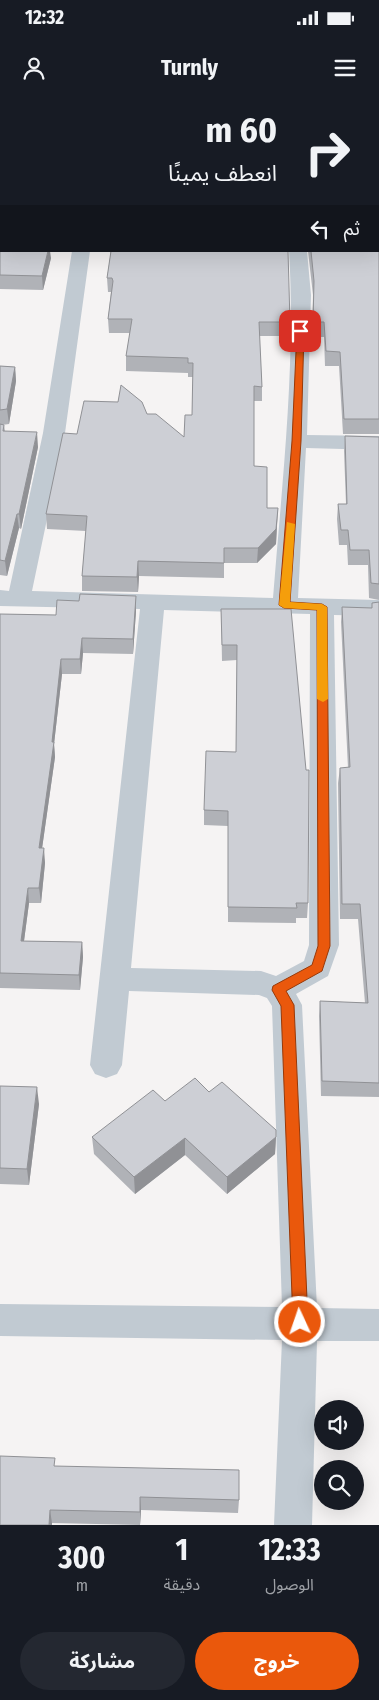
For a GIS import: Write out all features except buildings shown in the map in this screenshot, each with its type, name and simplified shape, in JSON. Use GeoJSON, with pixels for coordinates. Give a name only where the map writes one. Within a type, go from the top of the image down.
{"type":"FeatureCollection","features":[{"type":"Feature","properties":{"kind":"street"},"geometry":{"type":"LineString","coordinates":[[81,252],[10,598],[379,608]]}},
{"type":"Feature","properties":{"kind":"street"},"geometry":{"type":"LineString","coordinates":[[284,605],[296,441],[301,294],[298,252]]}},
{"type":"Feature","properties":{"kind":"street"},"geometry":{"type":"LineString","coordinates":[[296,441],[379,443]]}},
{"type":"Feature","properties":{"kind":"street"},"geometry":{"type":"LineString","coordinates":[[106,1066],[153,601]]}},
{"type":"Feature","properties":{"kind":"street"},"geometry":{"type":"LineString","coordinates":[[278,990],[317,968],[324,946],[322,607]]}},
{"type":"Feature","properties":{"kind":"street"},"geometry":{"type":"LineString","coordinates":[[115,979],[261,983],[278,990],[288,1005],[300,1322],[293,1525]]}},
{"type":"Feature","properties":{"kind":"street"},"geometry":{"type":"LineString","coordinates":[[0,1320],[300,1322],[379,1325]]}},
{"type":"Feature","properties":{"kind":"slow traffic"},"geometry":{"type":"LineString","coordinates":[[290,524],[284,605],[322,607],[323,699]]}},
{"type":"Feature","properties":{"kind":"route"},"geometry":{"type":"LineString","coordinates":[[300,331],[296,441],[284,605],[322,607],[324,946],[317,968],[278,990],[288,1005],[300,1322]]}}]}
